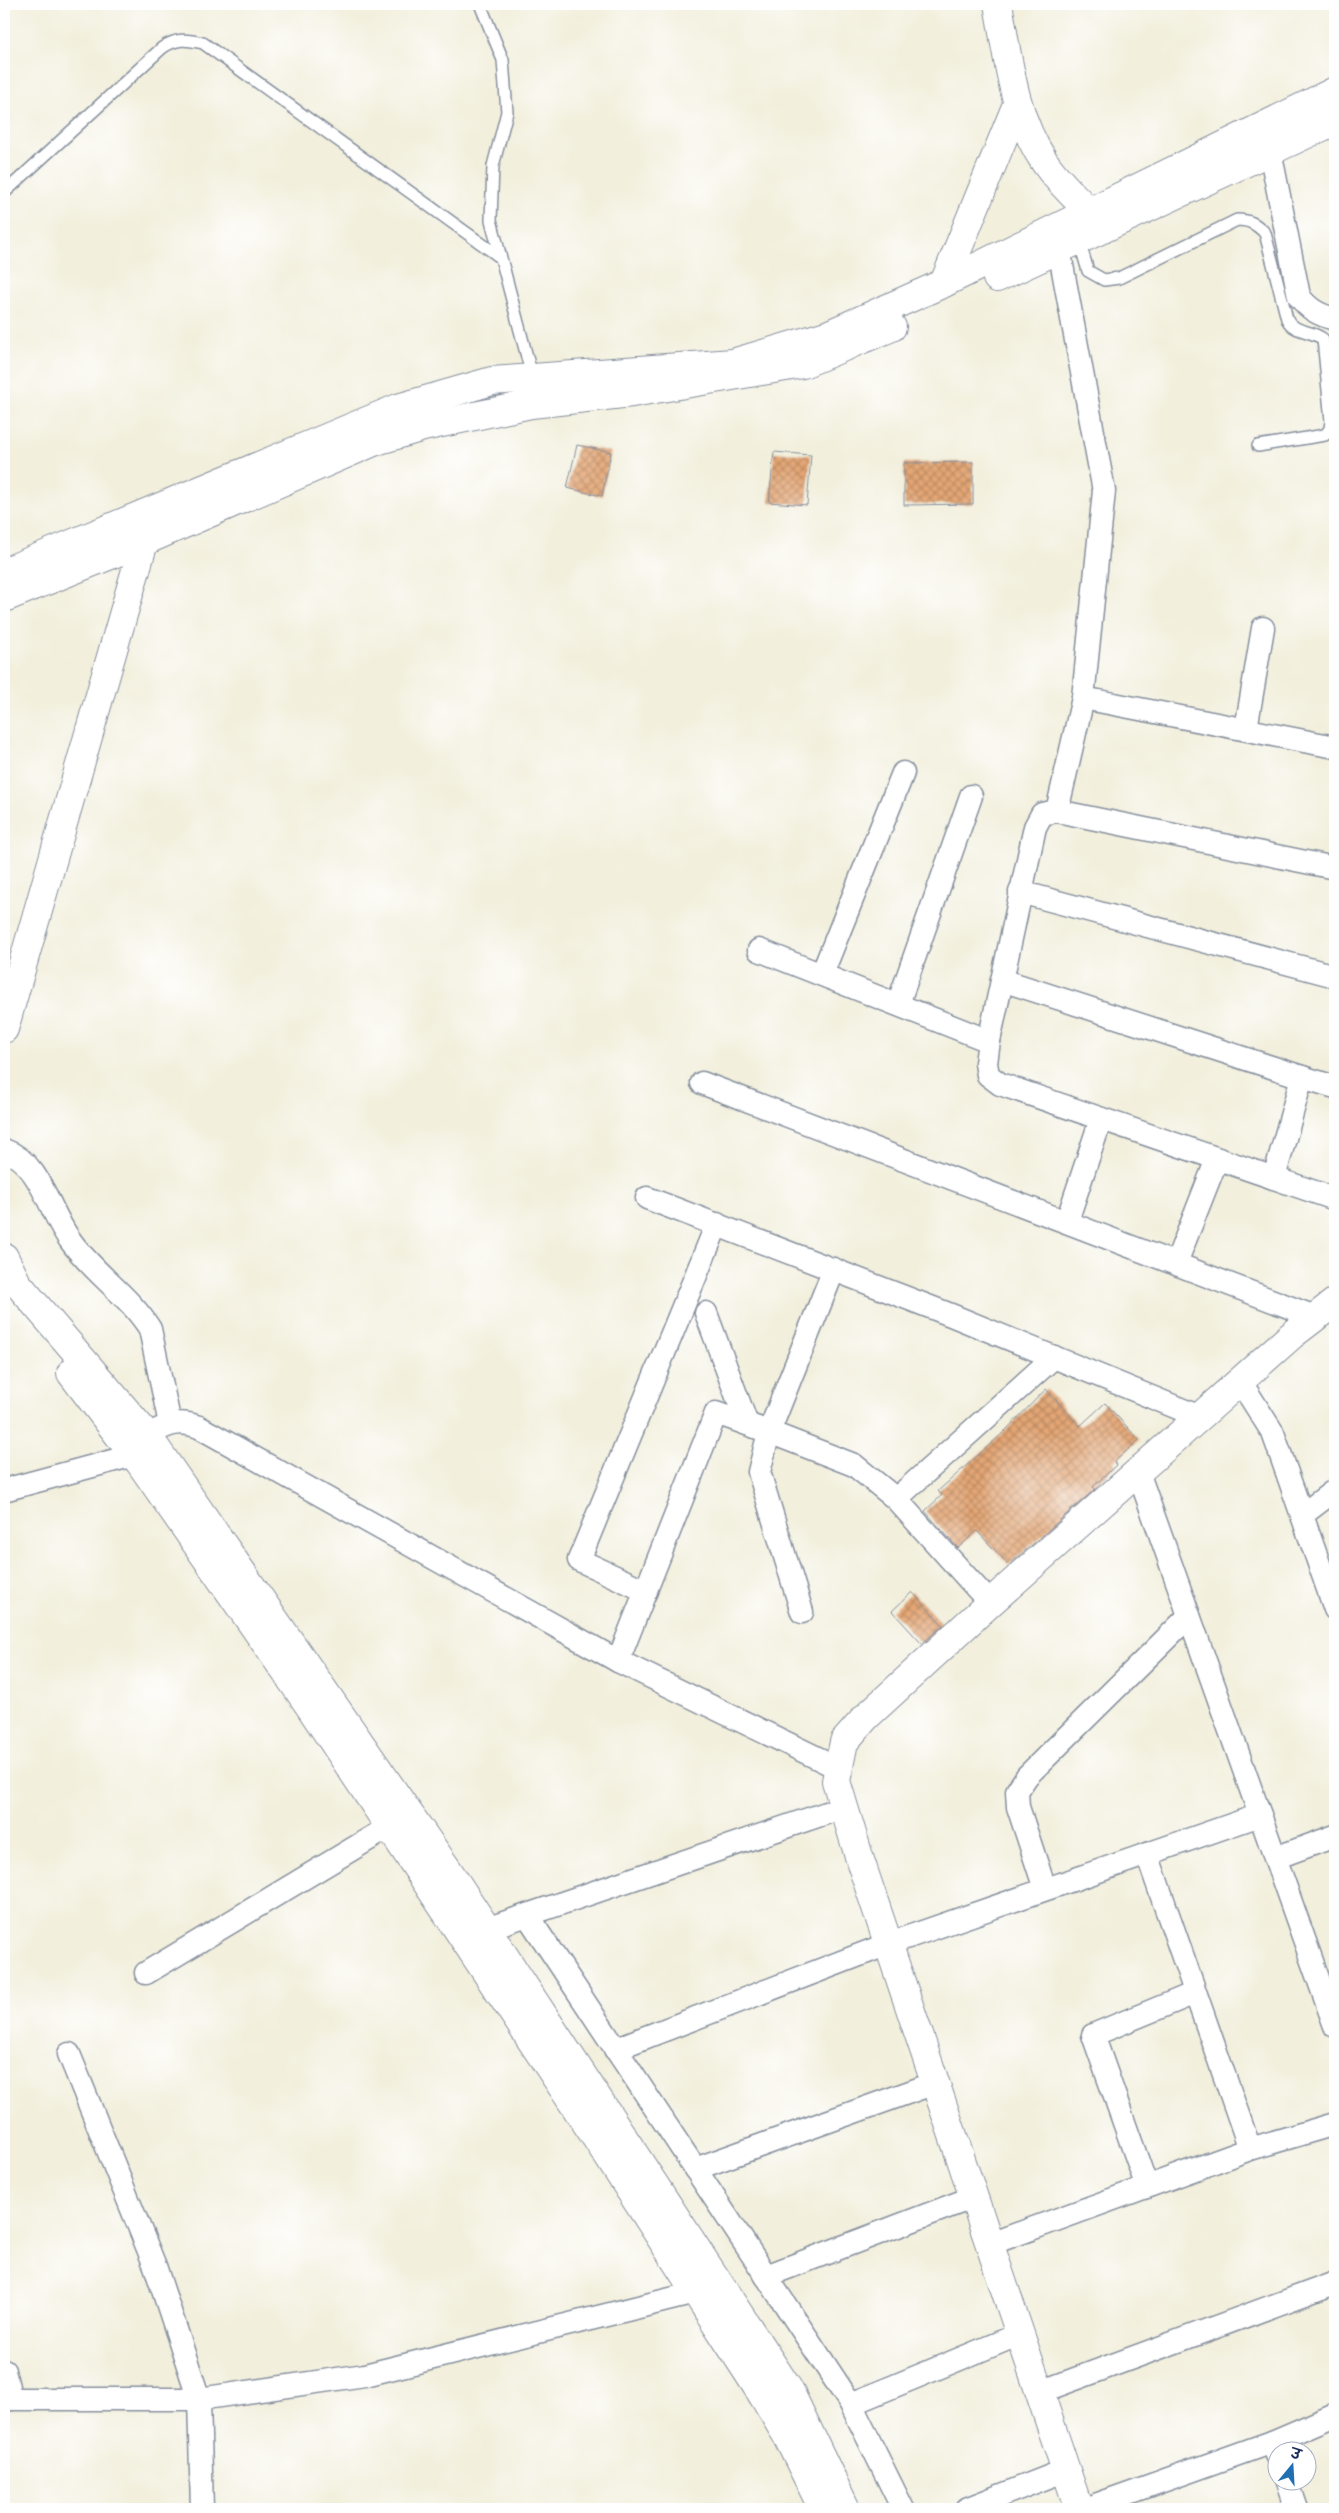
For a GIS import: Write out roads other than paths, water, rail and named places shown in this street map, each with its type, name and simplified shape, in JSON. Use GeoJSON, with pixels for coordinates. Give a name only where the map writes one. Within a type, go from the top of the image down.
{"type":"FeatureCollection","features":[{"type":"Feature","properties":{"kind":"main road"},"geometry":{"type":"LineString","coordinates":[[998,4],[1017,104],[1031,139],[1044,162],[1090,212]]}},
{"type":"Feature","properties":{"kind":"main road"},"geometry":{"type":"LineString","coordinates":[[4,572],[398,408],[492,381],[532,376],[733,363],[827,335],[944,283],[1335,91]]}},
{"type":"Feature","properties":{"kind":"main road"},"geometry":{"type":"LineString","coordinates":[[944,283],[1017,104]]}},
{"type":"Feature","properties":{"kind":"main road"},"geometry":{"type":"LineString","coordinates":[[4,598],[145,541],[376,441],[423,427],[531,404],[632,393],[803,364],[857,343],[1335,120]]}},
{"type":"Feature","properties":{"kind":"main road"},"geometry":{"type":"LineString","coordinates":[[4,1029],[145,541],[152,511]]}},
{"type":"Feature","properties":{"kind":"main road"},"geometry":{"type":"LineString","coordinates":[[4,1257],[17,1284],[150,1438],[486,1929],[707,2288],[787,2436],[823,2509]]}},
{"type":"Feature","properties":{"kind":"main road"},"geometry":{"type":"LineString","coordinates":[[4,1290],[150,1438],[308,1704],[598,2141],[707,2288],[789,2390],[846,2509]]}},
{"type":"Feature","properties":{"kind":"main road"},"geometry":{"type":"LineString","coordinates":[[1080,2509],[888,1944],[836,1781],[838,1768],[844,1742],[866,1717],[990,1603],[1240,1381],[1325,1310]]}},
{"type":"Feature","properties":{"kind":"street"},"geometry":{"type":"LineString","coordinates":[[1270,151],[1299,296],[1306,306],[1321,315],[1335,319]]}},
{"type":"Feature","properties":{"kind":"street"},"geometry":{"type":"LineString","coordinates":[[1057,810],[1083,698],[1104,490],[1069,244]]}},
{"type":"Feature","properties":{"kind":"street"},"geometry":{"type":"LineString","coordinates":[[1246,729],[1263,628]]}},
{"type":"Feature","properties":{"kind":"street"},"geometry":{"type":"LineString","coordinates":[[1083,698],[1335,747]]}},
{"type":"Feature","properties":{"kind":"street"},"geometry":{"type":"LineString","coordinates":[[822,974],[902,773]]}},
{"type":"Feature","properties":{"kind":"street"},"geometry":{"type":"LineString","coordinates":[[898,1004],[971,796]]}},
{"type":"Feature","properties":{"kind":"street"},"geometry":{"type":"LineString","coordinates":[[1335,868],[1057,810],[1042,814],[1035,826],[1020,892],[986,1063],[988,1075],[1000,1084],[1335,1199]]}},
{"type":"Feature","properties":{"kind":"street"},"geometry":{"type":"LineString","coordinates":[[1020,892],[1335,976]]}},
{"type":"Feature","properties":{"kind":"street"},"geometry":{"type":"LineString","coordinates":[[758,950],[989,1041]]}},
{"type":"Feature","properties":{"kind":"street"},"geometry":{"type":"LineString","coordinates":[[1002,980],[1335,1087]]}},
{"type":"Feature","properties":{"kind":"street"},"geometry":{"type":"LineString","coordinates":[[1274,1178],[1302,1077]]}},
{"type":"Feature","properties":{"kind":"street"},"geometry":{"type":"LineString","coordinates":[[702,1083],[1176,1263],[1325,1310]]}},
{"type":"Feature","properties":{"kind":"street"},"geometry":{"type":"LineString","coordinates":[[1067,1221],[1102,1119]]}},
{"type":"Feature","properties":{"kind":"street"},"geometry":{"type":"LineString","coordinates":[[4,1150],[17,1154],[31,1168],[70,1240],[89,1264],[142,1317],[150,1329],[150,1438]]}},
{"type":"Feature","properties":{"kind":"street"},"geometry":{"type":"LineString","coordinates":[[1176,1263],[1217,1159]]}},
{"type":"Feature","properties":{"kind":"street"},"geometry":{"type":"LineString","coordinates":[[647,1198],[834,1269],[1200,1417]]}},
{"type":"Feature","properties":{"kind":"street"},"geometry":{"type":"LineString","coordinates":[[646,1591],[579,1560],[717,1224]]}},
{"type":"Feature","properties":{"kind":"street"},"geometry":{"type":"LineString","coordinates":[[802,1612],[759,1472],[769,1432],[834,1269]]}},
{"type":"Feature","properties":{"kind":"street"},"geometry":{"type":"LineString","coordinates":[[706,1313],[747,1424]]}},
{"type":"Feature","properties":{"kind":"street"},"geometry":{"type":"LineString","coordinates":[[896,1499],[1054,1357]]}},
{"type":"Feature","properties":{"kind":"street"},"geometry":{"type":"LineString","coordinates":[[1240,1381],[1273,1432],[1335,1609]]}},
{"type":"Feature","properties":{"kind":"street"},"geometry":{"type":"LineString","coordinates":[[618,1661],[716,1413],[854,1465],[896,1499],[990,1603]]}},
{"type":"Feature","properties":{"kind":"street"},"geometry":{"type":"LineString","coordinates":[[4,1490],[150,1438],[183,1422],[200,1428],[618,1661],[838,1768]]}},
{"type":"Feature","properties":{"kind":"street"},"geometry":{"type":"LineString","coordinates":[[1138,1472],[1335,2026]]}},
{"type":"Feature","properties":{"kind":"street"},"geometry":{"type":"LineString","coordinates":[[1302,1515],[1335,1490]]}},
{"type":"Feature","properties":{"kind":"street"},"geometry":{"type":"LineString","coordinates":[[1045,1889],[1018,1807],[1017,1791],[1026,1776],[1189,1616]]}},
{"type":"Feature","properties":{"kind":"street"},"geometry":{"type":"LineString","coordinates":[[486,1929],[844,1807]]}},
{"type":"Feature","properties":{"kind":"street"},"geometry":{"type":"LineString","coordinates":[[615,2049],[888,1944],[1260,1815]]}},
{"type":"Feature","properties":{"kind":"street"},"geometry":{"type":"LineString","coordinates":[[146,1973],[389,1827]]}},
{"type":"Feature","properties":{"kind":"street"},"geometry":{"type":"LineString","coordinates":[[1275,1858],[1335,1836]]}},
{"type":"Feature","properties":{"kind":"street"},"geometry":{"type":"LineString","coordinates":[[1147,1854],[1250,2149]]}},
{"type":"Feature","properties":{"kind":"street"},"geometry":{"type":"LineString","coordinates":[[527,1915],[851,2404],[903,2509]]}},
{"type":"Feature","properties":{"kind":"street"},"geometry":{"type":"LineString","coordinates":[[1147,2187],[1092,2035],[1196,1993]]}},
{"type":"Feature","properties":{"kind":"street"},"geometry":{"type":"LineString","coordinates":[[69,2054],[154,2266],[199,2400],[202,2509]]}},
{"type":"Feature","properties":{"kind":"street"},"geometry":{"type":"LineString","coordinates":[[695,2169],[935,2083]]}},
{"type":"Feature","properties":{"kind":"street"},"geometry":{"type":"LineString","coordinates":[[990,2244],[1250,2149],[1335,2124]]}},
{"type":"Feature","properties":{"kind":"street"},"geometry":{"type":"LineString","coordinates":[[766,2276],[974,2197]]}},
{"type":"Feature","properties":{"kind":"street"},"geometry":{"type":"LineString","coordinates":[[1040,2392],[1335,2284]]}},
{"type":"Feature","properties":{"kind":"street"},"geometry":{"type":"LineString","coordinates":[[4,2371],[7,2399],[199,2400],[365,2375],[707,2288]]}},
{"type":"Feature","properties":{"kind":"street"},"geometry":{"type":"LineString","coordinates":[[851,2404],[1020,2334]]}},
{"type":"Feature","properties":{"kind":"street"},"geometry":{"type":"LineString","coordinates":[[1289,2440],[1335,2415]]}},
{"type":"Feature","properties":{"kind":"street"},"geometry":{"type":"LineString","coordinates":[[1084,2509],[1266,2451]]}},
{"type":"Feature","properties":{"kind":"street"},"geometry":{"type":"LineString","coordinates":[[966,2509],[1066,2470]]}},
{"type":"Feature","properties":{"kind":"street"},"geometry":{"type":"LineString","coordinates":[[1289,2490],[1296,2509]]}},
{"type":"Feature","properties":{"kind":"lane"},"geometry":{"type":"LineString","coordinates":[[480,4],[502,60],[507,112],[493,166],[491,220],[532,376]]}},
{"type":"Feature","properties":{"kind":"lane"},"geometry":{"type":"LineString","coordinates":[[4,193],[162,48],[172,41],[185,39],[203,42],[500,257]]}},
{"type":"Feature","properties":{"kind":"lane"},"geometry":{"type":"LineString","coordinates":[[1069,244],[1088,271],[1104,280],[1119,278],[1237,220],[1247,220],[1258,226],[1265,233],[1286,319],[1290,325],[1298,330],[1310,332],[1322,339],[1331,421],[1330,430],[1325,435],[1258,446]]}}]}
